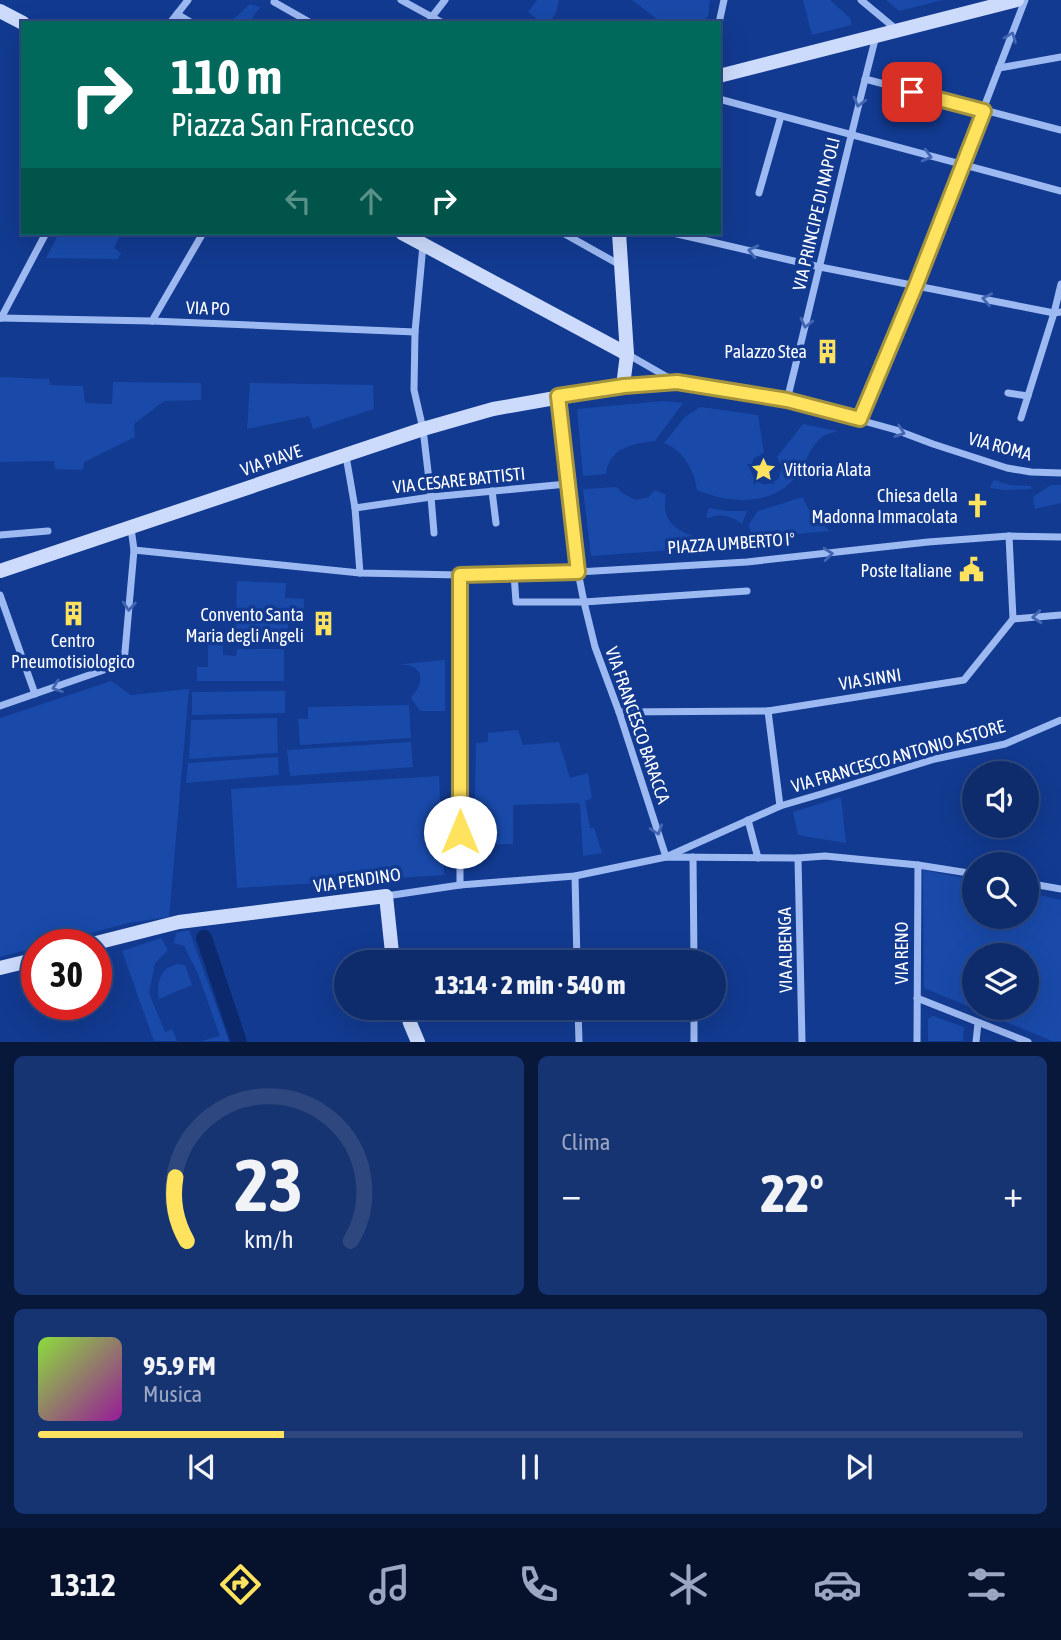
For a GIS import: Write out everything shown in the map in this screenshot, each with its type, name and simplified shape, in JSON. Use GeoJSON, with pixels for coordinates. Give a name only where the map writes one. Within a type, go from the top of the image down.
{"type":"FeatureCollection","features":[{"type":"Feature","properties":{"kind":"street"},"geometry":{"type":"LineString","coordinates":[[172,21],[188,0]]}},
{"type":"Feature","properties":{"kind":"street"},"geometry":{"type":"LineString","coordinates":[[401,0],[439,21]]}},
{"type":"Feature","properties":{"kind":"street"},"geometry":{"type":"LineString","coordinates":[[432,17],[445,0]]}},
{"type":"Feature","properties":{"kind":"street"},"geometry":{"type":"LineString","coordinates":[[719,21],[724,0]]}},
{"type":"Feature","properties":{"kind":"street"},"geometry":{"type":"LineString","coordinates":[[861,0],[897,30]]}},
{"type":"Feature","properties":{"kind":"street"},"geometry":{"type":"LineString","coordinates":[[584,602],[578,572],[558,396],[624,386],[677,382],[787,400],[860,419],[916,285],[1025,0]]}},
{"type":"Feature","properties":{"kind":"street"},"geometry":{"type":"LineString","coordinates":[[721,75],[1011,1]]}},
{"type":"Feature","properties":{"kind":"street"},"geometry":{"type":"LineString","coordinates":[[274,2],[307,21]]}},
{"type":"Feature","properties":{"kind":"street"},"geometry":{"type":"LineString","coordinates":[[0,11],[21,22]]}},
{"type":"Feature","properties":{"kind":"street"},"geometry":{"type":"LineString","coordinates":[[177,14],[189,21]]}},
{"type":"Feature","properties":{"kind":"street","name":"VIA PRINCIPE DI NAPOLI"},"geometry":{"type":"LineString","coordinates":[[787,400],[876,36]]}},
{"type":"Feature","properties":{"kind":"street"},"geometry":{"type":"LineString","coordinates":[[999,68],[1061,57]]}},
{"type":"Feature","properties":{"kind":"street"},"geometry":{"type":"LineString","coordinates":[[865,79],[1061,130]]}},
{"type":"Feature","properties":{"kind":"street"},"geometry":{"type":"LineString","coordinates":[[721,100],[1061,191]]}},
{"type":"Feature","properties":{"kind":"street"},"geometry":{"type":"LineString","coordinates":[[759,193],[781,116]]}},
{"type":"Feature","properties":{"kind":"street"},"geometry":{"type":"LineString","coordinates":[[0,318],[45,235]]}},
{"type":"Feature","properties":{"kind":"street"},"geometry":{"type":"LineString","coordinates":[[152,321],[202,235]]}},
{"type":"Feature","properties":{"kind":"street"},"geometry":{"type":"LineString","coordinates":[[406,235],[677,382]]}},
{"type":"Feature","properties":{"kind":"street"},"geometry":{"type":"LineString","coordinates":[[567,235],[620,265]]}},
{"type":"Feature","properties":{"kind":"street"},"geometry":{"type":"LineString","coordinates":[[619,235],[627,354],[624,386]]}},
{"type":"Feature","properties":{"kind":"street"},"geometry":{"type":"LineString","coordinates":[[682,235],[820,267],[1058,312]]}},
{"type":"Feature","properties":{"kind":"street"},"geometry":{"type":"LineString","coordinates":[[423,245],[415,332],[414,390],[423,429],[434,533]]}},
{"type":"Feature","properties":{"kind":"street"},"geometry":{"type":"LineString","coordinates":[[1021,418],[1058,312],[1061,284]]}},
{"type":"Feature","properties":{"kind":"street","name":"VIA PO"},"geometry":{"type":"LineString","coordinates":[[0,318],[152,321],[415,332]]}},
{"type":"Feature","properties":{"kind":"street"},"geometry":{"type":"LineString","coordinates":[[1008,393],[1028,396]]}},
{"type":"Feature","properties":{"kind":"street","name":"VIA PIAVE"},"geometry":{"type":"LineString","coordinates":[[0,571],[423,429],[493,409],[558,396]]}},
{"type":"Feature","properties":{"kind":"street","name":"VIA ROMA"},"geometry":{"type":"LineString","coordinates":[[860,419],[1007,468],[1061,473]]}},
{"type":"Feature","properties":{"kind":"street"},"geometry":{"type":"LineString","coordinates":[[346,456],[355,508],[360,573]]}},
{"type":"Feature","properties":{"kind":"street","name":"VIA CESARE BATTISTI"},"geometry":{"type":"LineString","coordinates":[[355,508],[432,497],[567,484]]}},
{"type":"Feature","properties":{"kind":"street"},"geometry":{"type":"LineString","coordinates":[[492,491],[496,523]]}},
{"type":"Feature","properties":{"kind":"street"},"geometry":{"type":"LineString","coordinates":[[0,706],[124,663],[134,550],[131,528]]}},
{"type":"Feature","properties":{"kind":"street"},"geometry":{"type":"LineString","coordinates":[[0,535],[48,531]]}},
{"type":"Feature","properties":{"kind":"street"},"geometry":{"type":"LineString","coordinates":[[1009,536],[1013,619],[1061,615]]}},
{"type":"Feature","properties":{"kind":"street","name":"PIAZZA UMBERTO I°"},"geometry":{"type":"LineString","coordinates":[[134,550],[360,573],[460,575],[578,572],[760,561],[928,542],[1009,536],[1061,537]]}},
{"type":"Feature","properties":{"kind":"street"},"geometry":{"type":"LineString","coordinates":[[514,574],[516,602],[584,602],[747,591]]}},
{"type":"Feature","properties":{"kind":"street"},"geometry":{"type":"LineString","coordinates":[[460,575],[460,885]]}},
{"type":"Feature","properties":{"kind":"street"},"geometry":{"type":"LineString","coordinates":[[0,595],[35,694]]}},
{"type":"Feature","properties":{"kind":"street","name":"VIA FRANCESCO BARACCA"},"geometry":{"type":"LineString","coordinates":[[584,602],[595,647],[666,857]]}},
{"type":"Feature","properties":{"kind":"street","name":"VIA SINNI"},"geometry":{"type":"LineString","coordinates":[[619,712],[768,711],[964,680],[1013,619]]}},
{"type":"Feature","properties":{"kind":"street"},"geometry":{"type":"LineString","coordinates":[[768,711],[780,806]]}},
{"type":"Feature","properties":{"kind":"street","name":"VIA FRANCESCO ANTONIO ASTORE"},"geometry":{"type":"LineString","coordinates":[[666,857],[780,806],[935,759],[1005,744],[1061,720]]}},
{"type":"Feature","properties":{"kind":"street"},"geometry":{"type":"LineString","coordinates":[[748,820],[758,858]]}},
{"type":"Feature","properties":{"kind":"street","name":"VIA PENDINO"},"geometry":{"type":"LineString","coordinates":[[112,939],[179,922],[460,885],[575,876],[666,857],[825,856],[962,872]]}},
{"type":"Feature","properties":{"kind":"street"},"geometry":{"type":"LineString","coordinates":[[693,857],[694,950]]}},
{"type":"Feature","properties":{"kind":"street","name":"VIA ALBENGA"},"geometry":{"type":"LineString","coordinates":[[799,858],[802,1041]]}},
{"type":"Feature","properties":{"kind":"street","name":"VIA RENO"},"geometry":{"type":"LineString","coordinates":[[918,865],[918,1041]]}},
{"type":"Feature","properties":{"kind":"street"},"geometry":{"type":"LineString","coordinates":[[575,876],[577,950]]}},
{"type":"Feature","properties":{"kind":"street"},"geometry":{"type":"LineString","coordinates":[[1039,885],[1061,889]]}},
{"type":"Feature","properties":{"kind":"street"},"geometry":{"type":"LineString","coordinates":[[386,896],[392,950]]}},
{"type":"Feature","properties":{"kind":"street"},"geometry":{"type":"LineString","coordinates":[[0,968],[21,962]]}},
{"type":"Feature","properties":{"kind":"street"},"geometry":{"type":"LineString","coordinates":[[917,998],[1028,1041]]}},
{"type":"Feature","properties":{"kind":"street"},"geometry":{"type":"LineString","coordinates":[[409,1020],[418,1041]]}},
{"type":"Feature","properties":{"kind":"street"},"geometry":{"type":"LineString","coordinates":[[578,1020],[579,1041]]}},
{"type":"Feature","properties":{"kind":"street"},"geometry":{"type":"LineString","coordinates":[[694,1020],[695,1041]]}},
{"type":"Feature","properties":{"kind":"street"},"geometry":{"type":"LineString","coordinates":[[976,1041],[978,1023]]}},
{"type":"Feature","properties":{"kind":"shaded area"},"geometry":{"type":"Polygon","coordinates":[[[537,0],[559,0],[556,13],[550,21],[539,21],[528,12],[537,0]]]}},
{"type":"Feature","properties":{"kind":"shaded area"},"geometry":{"type":"Polygon","coordinates":[[[632,0],[710,0],[708,16],[704,21],[659,21],[632,0]]]}},
{"type":"Feature","properties":{"kind":"shaded area"},"geometry":{"type":"Polygon","coordinates":[[[803,0],[830,0],[850,18],[852,25],[812,35],[803,0]]]}},
{"type":"Feature","properties":{"kind":"shaded area"},"geometry":{"type":"Polygon","coordinates":[[[886,0],[943,0],[899,11],[886,0]]]}},
{"type":"Feature","properties":{"kind":"shaded area"},"geometry":{"type":"Polygon","coordinates":[[[250,4],[260,7],[250,21],[231,21],[250,4]]]}},
{"type":"Feature","properties":{"kind":"shaded area"},"geometry":{"type":"Polygon","coordinates":[[[58,235],[120,235],[114,248],[121,253],[118,259],[46,258],[58,235]]]}},
{"type":"Feature","properties":{"kind":"shaded area"},"geometry":{"type":"Polygon","coordinates":[[[0,377],[49,379],[50,385],[83,386],[85,403],[112,404],[113,382],[201,383],[201,400],[164,401],[134,424],[135,437],[84,462],[83,470],[55,469],[54,461],[0,462],[0,377]]]}},
{"type":"Feature","properties":{"kind":"shaded area"},"geometry":{"type":"Polygon","coordinates":[[[250,383],[373,385],[374,409],[313,429],[309,416],[247,429],[250,383]]]}},
{"type":"Feature","properties":{"kind":"shaded area"},"geometry":{"type":"Polygon","coordinates":[[[664,401],[683,403],[655,441],[638,443],[617,453],[611,459],[606,474],[583,476],[577,409],[664,401]]]}},
{"type":"Feature","properties":{"kind":"shaded area"},"geometry":{"type":"Polygon","coordinates":[[[700,407],[758,415],[764,453],[754,458],[750,469],[754,479],[764,484],[773,483],[779,478],[782,467],[777,457],[803,424],[837,431],[818,441],[798,474],[777,492],[751,500],[723,498],[697,490],[687,462],[671,446],[664,443],[685,417],[700,407]]]}},
{"type":"Feature","properties":{"kind":"shaded area"},"geometry":{"type":"Polygon","coordinates":[[[994,480],[1010,485],[1031,486],[1031,489],[990,488],[994,480]]]}},
{"type":"Feature","properties":{"kind":"shaded area"},"geometry":{"type":"Polygon","coordinates":[[[1051,485],[1061,485],[1061,503],[1035,509],[1033,497],[1051,485]]]}},
{"type":"Feature","properties":{"kind":"shaded area"},"geometry":{"type":"Polygon","coordinates":[[[617,487],[622,493],[636,500],[649,497],[655,490],[666,495],[665,505],[669,520],[687,534],[704,539],[701,548],[591,556],[583,489],[617,487]]]}},
{"type":"Feature","properties":{"kind":"shaded area"},"geometry":{"type":"Polygon","coordinates":[[[803,497],[814,516],[830,531],[752,538],[749,524],[758,511],[803,497]]]}},
{"type":"Feature","properties":{"kind":"shaded area"},"geometry":{"type":"Polygon","coordinates":[[[709,508],[747,511],[742,524],[726,516],[706,517],[709,508]]]}},
{"type":"Feature","properties":{"kind":"shaded area"},"geometry":{"type":"Polygon","coordinates":[[[237,581],[286,583],[285,598],[304,599],[303,623],[288,623],[287,643],[235,641],[237,581]]]}},
{"type":"Feature","properties":{"kind":"shaded area"},"geometry":{"type":"Polygon","coordinates":[[[208,642],[223,642],[223,655],[236,656],[237,649],[284,649],[284,681],[197,681],[197,667],[208,667],[208,642]]]}},
{"type":"Feature","properties":{"kind":"shaded area"},"geometry":{"type":"Polygon","coordinates":[[[445,660],[445,711],[420,711],[411,698],[418,687],[420,674],[411,666],[394,665],[445,660]]]}},
{"type":"Feature","properties":{"kind":"shaded area"},"geometry":{"type":"Polygon","coordinates":[[[111,681],[131,695],[189,689],[169,917],[106,929],[21,929],[21,951],[0,957],[0,718],[111,681]]]}},
{"type":"Feature","properties":{"kind":"shaded area"},"geometry":{"type":"Polygon","coordinates":[[[285,691],[285,713],[192,715],[192,692],[285,691]]]}},
{"type":"Feature","properties":{"kind":"shaded area"},"geometry":{"type":"Polygon","coordinates":[[[409,705],[411,738],[300,745],[298,719],[308,719],[308,707],[409,705]]]}},
{"type":"Feature","properties":{"kind":"shaded area"},"geometry":{"type":"Polygon","coordinates":[[[277,718],[278,753],[189,759],[191,720],[277,718]]]}},
{"type":"Feature","properties":{"kind":"shaded area"},"geometry":{"type":"Polygon","coordinates":[[[518,730],[523,745],[559,742],[570,778],[588,773],[592,798],[585,801],[590,828],[594,828],[602,853],[583,856],[580,804],[577,803],[513,805],[513,844],[474,845],[476,743],[488,742],[488,733],[518,730]]]}},
{"type":"Feature","properties":{"kind":"shaded area"},"geometry":{"type":"Polygon","coordinates":[[[411,742],[413,767],[290,776],[287,750],[411,742]]]}},
{"type":"Feature","properties":{"kind":"shaded area"},"geometry":{"type":"Polygon","coordinates":[[[278,757],[279,775],[186,783],[188,763],[278,757]]]}},
{"type":"Feature","properties":{"kind":"shaded area"},"geometry":{"type":"Polygon","coordinates":[[[439,776],[444,875],[237,888],[231,789],[439,776]]]}},
{"type":"Feature","properties":{"kind":"shaded area"},"geometry":{"type":"Polygon","coordinates":[[[841,797],[846,843],[798,835],[793,812],[841,797]]]}},
{"type":"Feature","properties":{"kind":"shaded area"},"geometry":{"type":"Polygon","coordinates":[[[923,870],[962,878],[962,929],[1039,929],[1039,895],[1061,900],[1061,1041],[1052,1041],[1001,1020],[1039,1020],[1039,943],[962,943],[962,1004],[924,988],[923,870]]]}},
{"type":"Feature","properties":{"kind":"shaded area"},"geometry":{"type":"Polygon","coordinates":[[[189,930],[229,1041],[201,1041],[220,1036],[198,974],[184,946],[174,943],[176,933],[189,930]]]}},
{"type":"Feature","properties":{"kind":"shaded area"},"geometry":{"type":"Polygon","coordinates":[[[161,938],[168,950],[155,963],[149,993],[165,1032],[172,1029],[177,1041],[154,1041],[122,951],[161,938]]]}},
{"type":"Feature","properties":{"kind":"shaded area"},"geometry":{"type":"Polygon","coordinates":[[[177,964],[185,965],[192,985],[159,999],[161,975],[166,969],[177,964]]]}},
{"type":"Feature","properties":{"kind":"shaded area"},"geometry":{"type":"Polygon","coordinates":[[[933,1016],[964,1027],[963,1041],[928,1041],[928,1019],[933,1016]]]}},
{"type":"Feature","properties":{"kind":"waterway"},"geometry":{"type":"LineString","coordinates":[[204,938],[239,1042]]}},
{"type":"Feature","properties":{"kind":"place","name":"Palazzo Stea"},"geometry":{"type":"Point","coordinates":[827,351]}},
{"type":"Feature","properties":{"kind":"place","name":"Vittoria Alata"},"geometry":{"type":"Point","coordinates":[764,469]}},
{"type":"Feature","properties":{"kind":"place","name":"Chiesa della Madonna Immacolata"},"geometry":{"type":"Point","coordinates":[978,505]}},
{"type":"Feature","properties":{"kind":"place","name":"Poste Italiane"},"geometry":{"type":"Point","coordinates":[972,570]}},
{"type":"Feature","properties":{"kind":"place","name":"Centro Pneumotisiologico"},"geometry":{"type":"Point","coordinates":[73,613]}},
{"type":"Feature","properties":{"kind":"place","name":"Convento Santa Maria degli Angeli"},"geometry":{"type":"Point","coordinates":[324,624]}},
{"type":"Feature","properties":{"kind":"route"},"geometry":{"type":"LineString","coordinates":[[460,832],[460,575],[578,572],[558,396],[624,386],[677,382],[787,400],[860,419],[984,111],[912,92]]}}]}
